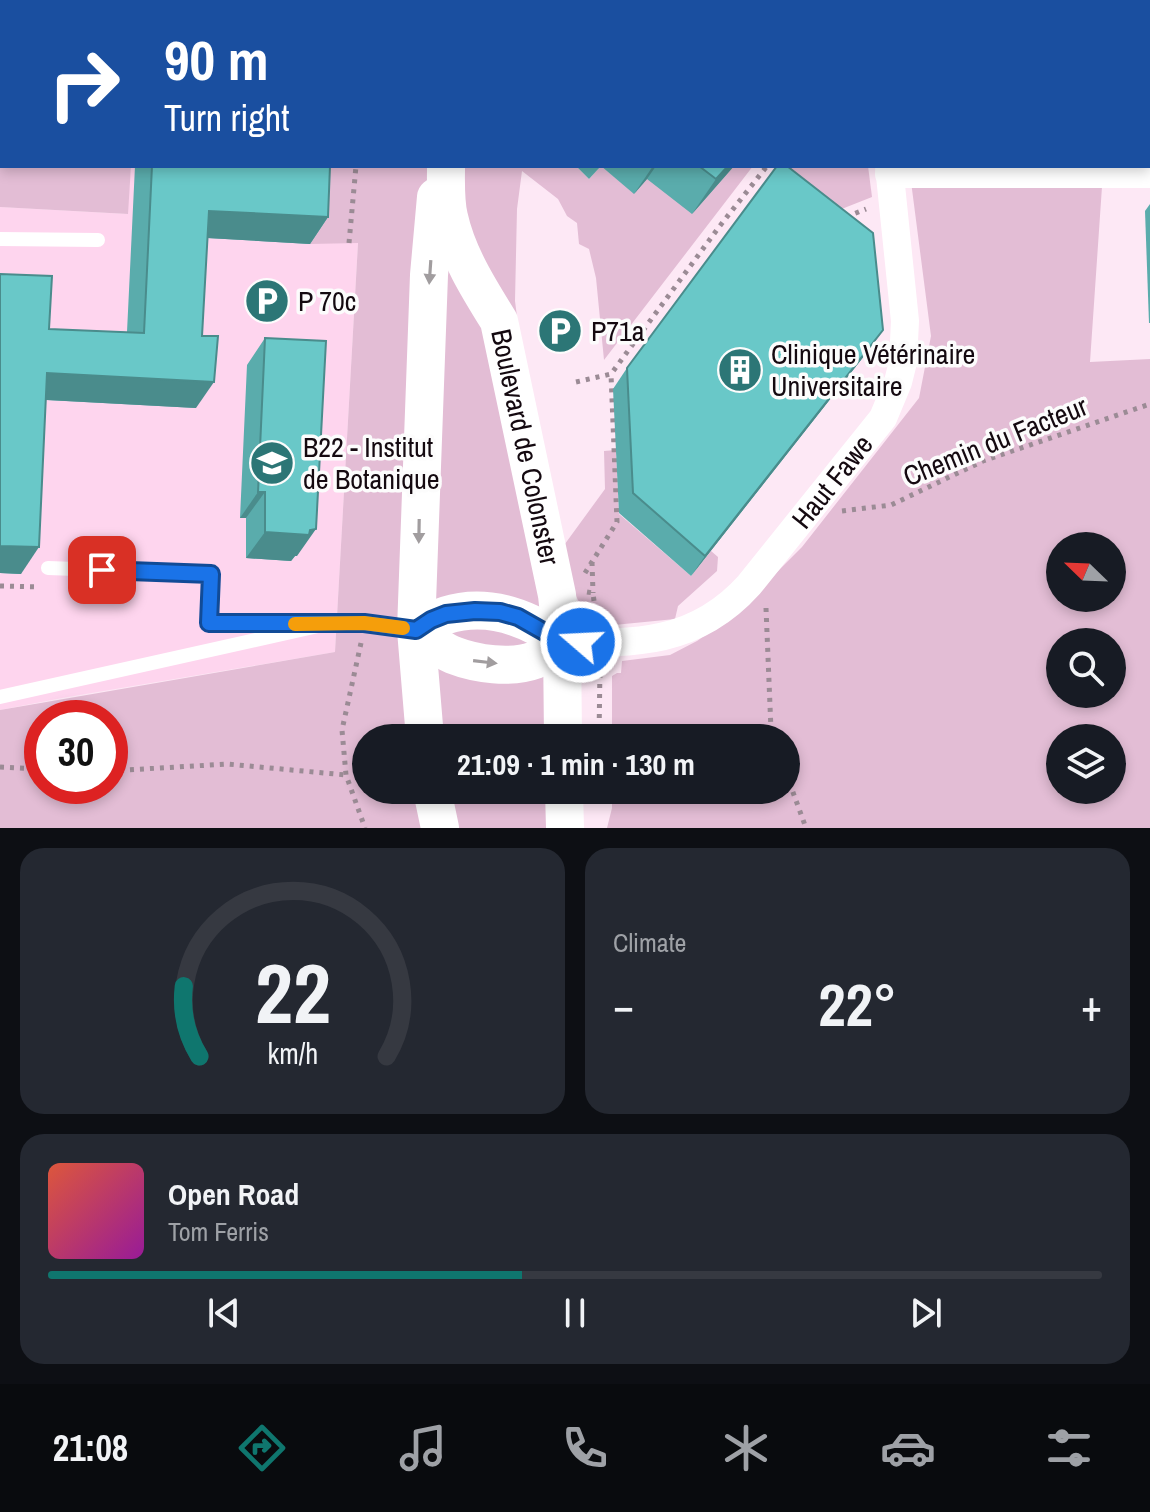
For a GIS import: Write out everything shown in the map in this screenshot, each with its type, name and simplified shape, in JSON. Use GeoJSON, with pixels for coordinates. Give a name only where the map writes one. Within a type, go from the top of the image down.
{"type":"FeatureCollection","features":[{"type":"Feature","properties":{"kind":"main road"},"geometry":{"type":"LineString","coordinates":[[424,724],[416,630],[428,305],[439,168]]}},
{"type":"Feature","properties":{"kind":"main road","name":"Boulevard de Colonster"},"geometry":{"type":"LineString","coordinates":[[446,168],[448,213],[453,231],[480,291],[499,321],[551,567],[562,642],[563,724]]}},
{"type":"Feature","properties":{"kind":"main road"},"geometry":{"type":"LineString","coordinates":[[500,612],[518,617],[562,642],[537,659],[523,663],[488,663],[451,654],[416,630],[446,614],[500,612]]}},
{"type":"Feature","properties":{"kind":"main road"},"geometry":{"type":"LineString","coordinates":[[435,804],[440,828]]}},
{"type":"Feature","properties":{"kind":"main road"},"geometry":{"type":"LineString","coordinates":[[564,804],[565,828]]}},
{"type":"Feature","properties":{"kind":"street"},"geometry":{"type":"LineString","coordinates":[[890,180],[1150,174]]}},
{"type":"Feature","properties":{"kind":"street","name":"Haut Fawe"},"geometry":{"type":"LineString","coordinates":[[562,642],[621,642],[663,637],[713,617],[749,585],[883,418],[898,382],[904,352],[905,321],[890,180]]}},
{"type":"Feature","properties":{"kind":"lane"},"geometry":{"type":"LineString","coordinates":[[0,239],[98,240]]}},
{"type":"Feature","properties":{"kind":"lane"},"geometry":{"type":"LineString","coordinates":[[48,568],[211,574],[209,623],[364,623],[416,630]]}},
{"type":"Feature","properties":{"kind":"lane"},"geometry":{"type":"LineString","coordinates":[[0,697],[327,624]]}},
{"type":"Feature","properties":{"kind":"path"},"geometry":{"type":"LineString","coordinates":[[349,243],[356,168]]}},
{"type":"Feature","properties":{"kind":"path"},"geometry":{"type":"LineString","coordinates":[[580,581],[617,522],[611,374],[766,168]]}},
{"type":"Feature","properties":{"kind":"path"},"geometry":{"type":"LineString","coordinates":[[762,173],[773,181]]}},
{"type":"Feature","properties":{"kind":"path"},"geometry":{"type":"LineString","coordinates":[[843,218],[890,180]]}},
{"type":"Feature","properties":{"kind":"path"},"geometry":{"type":"LineString","coordinates":[[576,382],[611,374]]}},
{"type":"Feature","properties":{"kind":"path","name":"Chemin du Facteur"},"geometry":{"type":"LineString","coordinates":[[805,515],[891,505],[983,461],[1150,404]]}},
{"type":"Feature","properties":{"kind":"path"},"geometry":{"type":"LineString","coordinates":[[592,561],[593,593]]}},
{"type":"Feature","properties":{"kind":"path"},"geometry":{"type":"LineString","coordinates":[[0,586],[46,588],[48,568]]}},
{"type":"Feature","properties":{"kind":"path"},"geometry":{"type":"LineString","coordinates":[[749,585],[766,605],[771,724]]}},
{"type":"Feature","properties":{"kind":"path"},"geometry":{"type":"LineString","coordinates":[[364,623],[342,730],[346,775],[365,828]]}},
{"type":"Feature","properties":{"kind":"path"},"geometry":{"type":"LineString","coordinates":[[128,770],[227,764],[346,775]]}},
{"type":"Feature","properties":{"kind":"path"},"geometry":{"type":"LineString","coordinates":[[0,767],[24,768]]}},
{"type":"Feature","properties":{"kind":"path"},"geometry":{"type":"LineString","coordinates":[[797,804],[806,828]]}},
{"type":"Feature","properties":{"kind":"shaded area"},"geometry":{"type":"Polygon","coordinates":[[[0,168],[131,168],[128,214],[0,207],[0,168]]]}},
{"type":"Feature","properties":{"kind":"shaded area"},"geometry":{"type":"Polygon","coordinates":[[[131,168],[317,168],[358,242],[335,652],[52,700],[24,700],[24,705],[0,710],[0,207],[127,214],[131,168]]]}},
{"type":"Feature","properties":{"kind":"shaded area"},"geometry":{"type":"Polygon","coordinates":[[[316,168],[578,168],[589,179],[599,168],[603,168],[634,193],[655,170],[751,168],[604,360],[596,278],[589,249],[579,244],[577,223],[567,216],[558,199],[522,171],[517,209],[515,301],[546,541],[562,724],[352,724],[352,804],[564,804],[565,828],[0,828],[0,710],[24,706],[24,804],[128,804],[128,700],[58,700],[335,652],[358,243],[310,244],[316,168]]]}},
{"type":"Feature","properties":{"kind":"shaded area"},"geometry":{"type":"Polygon","coordinates":[[[778,168],[868,168],[872,197],[829,214],[778,168]]]}},
{"type":"Feature","properties":{"kind":"shaded area"},"geometry":{"type":"Polygon","coordinates":[[[909,168],[1150,168],[1150,184],[1103,172],[1090,362],[1150,359],[1150,828],[607,828],[612,804],[800,804],[800,724],[612,724],[612,676],[621,673],[622,661],[670,655],[733,616],[802,547],[919,398],[931,336],[909,168]]]}},
{"type":"Feature","properties":{"kind":"shaded area"},"geometry":{"type":"Polygon","coordinates":[[[616,450],[619,514],[691,576],[711,551],[718,557],[717,571],[678,606],[675,619],[604,626],[583,610],[571,586],[562,548],[605,489],[604,451],[616,450]]]}},
{"type":"Feature","properties":{"kind":"building"},"geometry":{"type":"Polygon","coordinates":[[[152,168],[330,168],[328,217],[209,211],[202,336],[218,336],[214,382],[47,373],[39,547],[0,546],[0,274],[52,276],[49,329],[144,333],[152,168]]]}},
{"type":"Feature","properties":{"kind":"building"},"geometry":{"type":"Polygon","coordinates":[[[702,168],[726,168],[716,179],[702,168]]]}},
{"type":"Feature","properties":{"kind":"building","name":"Clinique Vétérinaire Universitaire"},"geometry":{"type":"Polygon","coordinates":[[[776,168],[790,168],[873,233],[883,330],[705,556],[633,493],[627,368],[776,168]]]}},
{"type":"Feature","properties":{"kind":"building"},"geometry":{"type":"Polygon","coordinates":[[[265,338],[326,341],[316,529],[310,530],[309,535],[265,532],[265,492],[258,492],[265,338]]]}},
{"type":"Feature","properties":{"kind":"slow traffic"},"geometry":{"type":"LineString","coordinates":[[295,624],[364,623],[403,628]]}},
{"type":"Feature","properties":{"kind":"place","name":"P 70c"},"geometry":{"type":"Point","coordinates":[267,301]}},
{"type":"Feature","properties":{"kind":"place","name":"P71a"},"geometry":{"type":"Point","coordinates":[560,331]}},
{"type":"Feature","properties":{"kind":"place","name":"Clinique Vétérinaire Universitaire"},"geometry":{"type":"Point","coordinates":[740,370]}},
{"type":"Feature","properties":{"kind":"place","name":"B22 - Institut de Botanique"},"geometry":{"type":"Point","coordinates":[272,463]}},
{"type":"Feature","properties":{"kind":"route"},"geometry":{"type":"LineString","coordinates":[[102,570],[211,574],[209,623],[364,623],[416,630],[446,614],[500,612],[518,617],[562,642],[581,642]]}}]}
